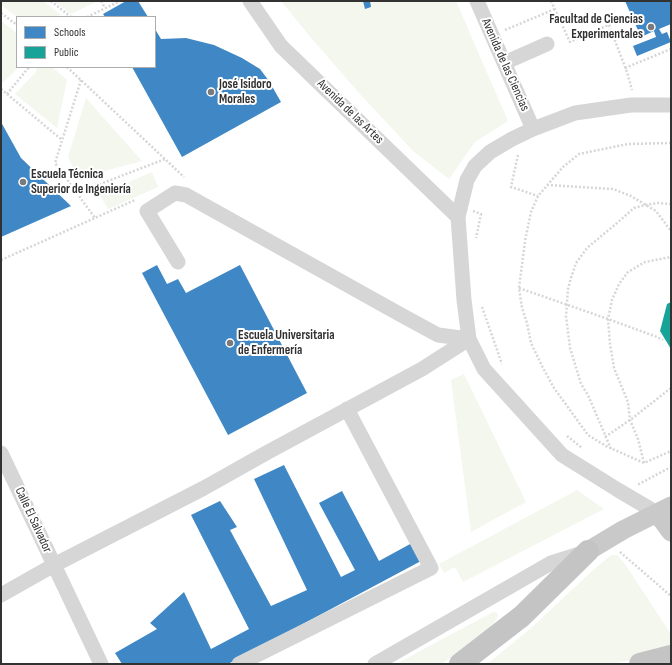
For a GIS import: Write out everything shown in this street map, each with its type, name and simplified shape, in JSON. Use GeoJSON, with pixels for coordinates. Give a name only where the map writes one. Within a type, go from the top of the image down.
{"type":"FeatureCollection","features":[{"type":"Feature","properties":{"kind":"highway"},"geometry":{"type":"LineString","coordinates":[[460,664],[522,616],[588,551]]}},
{"type":"Feature","properties":{"kind":"highway"},"geometry":{"type":"LineString","coordinates":[[640,664],[671,656]]}},
{"type":"Feature","properties":{"kind":"main road"},"geometry":{"type":"LineString","coordinates":[[588,551],[623,530],[664,509],[671,532]]}},
{"type":"Feature","properties":{"kind":"street","name":"Avenida de las Artes"},"geometry":{"type":"LineString","coordinates":[[250,1],[281,46],[458,217]]}},
{"type":"Feature","properties":{"kind":"street","name":"Avenida de las Ciencias"},"geometry":{"type":"LineString","coordinates":[[482,3],[504,63],[533,129]]}},
{"type":"Feature","properties":{"kind":"street"},"geometry":{"type":"LineString","coordinates":[[504,63],[547,44]]}},
{"type":"Feature","properties":{"kind":"street"},"geometry":{"type":"LineString","coordinates":[[664,509],[614,488],[562,455],[484,369],[469,339],[464,300],[458,217],[467,180],[475,166],[490,152],[512,139],[533,129],[575,113],[631,105],[671,105]]}},
{"type":"Feature","properties":{"kind":"street"},"geometry":{"type":"LineString","coordinates":[[178,262],[147,211],[175,193],[186,195],[438,335],[469,339]]}},
{"type":"Feature","properties":{"kind":"street"},"geometry":{"type":"LineString","coordinates":[[1,595],[54,565],[204,488],[422,369],[469,339]]}},
{"type":"Feature","properties":{"kind":"street"},"geometry":{"type":"LineString","coordinates":[[239,664],[431,568],[393,488],[347,409]]}},
{"type":"Feature","properties":{"kind":"street","name":"Calle El Salvador"},"geometry":{"type":"LineString","coordinates":[[1,453],[101,664]]}},
{"type":"Feature","properties":{"kind":"street"},"geometry":{"type":"LineString","coordinates":[[375,664],[551,563],[588,551]]}},
{"type":"Feature","properties":{"kind":"path"},"geometry":{"type":"LineString","coordinates":[[51,1],[70,16]]}},
{"type":"Feature","properties":{"kind":"path"},"geometry":{"type":"LineString","coordinates":[[101,1],[105,8]]}},
{"type":"Feature","properties":{"kind":"path"},"geometry":{"type":"LineString","coordinates":[[89,16],[120,1]]}},
{"type":"Feature","properties":{"kind":"path"},"geometry":{"type":"LineString","coordinates":[[551,1],[570,42],[631,15]]}},
{"type":"Feature","properties":{"kind":"path"},"geometry":{"type":"LineString","coordinates":[[504,30],[554,9]]}},
{"type":"Feature","properties":{"kind":"path"},"geometry":{"type":"LineString","coordinates":[[1,12],[16,24]]}},
{"type":"Feature","properties":{"kind":"path"},"geometry":{"type":"LineString","coordinates":[[609,25],[633,93]]}},
{"type":"Feature","properties":{"kind":"path"},"geometry":{"type":"LineString","coordinates":[[625,68],[671,49]]}},
{"type":"Feature","properties":{"kind":"path"},"geometry":{"type":"LineString","coordinates":[[7,94],[28,68]]}},
{"type":"Feature","properties":{"kind":"path"},"geometry":{"type":"LineString","coordinates":[[68,68],[184,177]]}},
{"type":"Feature","properties":{"kind":"path"},"geometry":{"type":"LineString","coordinates":[[81,80],[55,163],[94,218]]}},
{"type":"Feature","properties":{"kind":"path"},"geometry":{"type":"LineString","coordinates":[[1,89],[62,140]]}},
{"type":"Feature","properties":{"kind":"path"},"geometry":{"type":"LineString","coordinates":[[671,143],[628,144],[579,154],[563,167],[538,196],[531,212],[525,241],[519,288],[522,308],[531,343],[554,388],[588,435],[611,449],[644,463],[671,451]]}},
{"type":"Feature","properties":{"kind":"path"},"geometry":{"type":"LineString","coordinates":[[518,155],[511,187],[538,196]]}},
{"type":"Feature","properties":{"kind":"path"},"geometry":{"type":"LineString","coordinates":[[77,193],[165,159]]}},
{"type":"Feature","properties":{"kind":"path"},"geometry":{"type":"LineString","coordinates":[[547,185],[613,189],[631,196],[656,211],[671,231]]}},
{"type":"Feature","properties":{"kind":"path"},"geometry":{"type":"LineString","coordinates":[[1,260],[141,197]]}},
{"type":"Feature","properties":{"kind":"path"},"geometry":{"type":"LineString","coordinates":[[611,449],[595,411],[581,384],[570,348],[566,316],[568,289],[576,263],[587,248],[634,208],[658,203],[671,204]]}},
{"type":"Feature","properties":{"kind":"path"},"geometry":{"type":"LineString","coordinates":[[644,463],[638,439],[630,420],[628,402],[614,368],[608,319],[612,300],[619,284],[628,272],[645,262],[671,257]]}},
{"type":"Feature","properties":{"kind":"path"},"geometry":{"type":"LineString","coordinates":[[519,288],[664,340]]}},
{"type":"Feature","properties":{"kind":"path"},"geometry":{"type":"LineString","coordinates":[[606,437],[671,388]]}},
{"type":"Feature","properties":{"kind":"path"},"geometry":{"type":"LineString","coordinates":[[618,550],[671,596]]}},
{"type":"Feature","properties":{"kind":"shaded area"},"geometry":{"type":"Polygon","coordinates":[[[1,1],[43,1],[61,15],[16,16],[1,5],[1,1]]]}},
{"type":"Feature","properties":{"kind":"shaded area"},"geometry":{"type":"Polygon","coordinates":[[[54,1],[95,1],[96,2],[71,14],[54,1]]]}},
{"type":"Feature","properties":{"kind":"shaded area"},"geometry":{"type":"Polygon","coordinates":[[[281,1],[456,1],[508,121],[475,142],[449,179],[413,151],[359,93],[281,1]]]}},
{"type":"Feature","properties":{"kind":"shaded area"},"geometry":{"type":"Polygon","coordinates":[[[1,21],[16,32],[16,68],[18,68],[3,83],[1,81],[1,21]]]}},
{"type":"Feature","properties":{"kind":"shaded area"},"geometry":{"type":"Polygon","coordinates":[[[37,68],[53,68],[67,80],[57,128],[15,94],[36,72],[37,68]]]}},
{"type":"Feature","properties":{"kind":"shaded area"},"geometry":{"type":"Polygon","coordinates":[[[86,98],[142,161],[78,178],[68,157],[86,98]]]}},
{"type":"Feature","properties":{"kind":"shaded area"},"geometry":{"type":"Polygon","coordinates":[[[152,172],[158,187],[108,209],[100,195],[152,172]]]}},
{"type":"Feature","properties":{"kind":"shaded area"},"geometry":{"type":"Polygon","coordinates":[[[464,374],[526,502],[471,532],[451,380],[464,374]]]}},
{"type":"Feature","properties":{"kind":"shaded area"},"geometry":{"type":"Polygon","coordinates":[[[577,490],[604,509],[463,582],[455,567],[444,573],[439,564],[577,490]]]}},
{"type":"Feature","properties":{"kind":"shaded area"},"geometry":{"type":"Polygon","coordinates":[[[611,555],[617,555],[625,564],[671,634],[671,646],[637,659],[610,664],[487,664],[530,629],[611,555]]]}},
{"type":"Feature","properties":{"kind":"shaded area"},"geometry":{"type":"Polygon","coordinates":[[[493,612],[497,613],[498,616],[492,626],[442,664],[396,664],[493,612]]]}},
{"type":"Feature","properties":{"kind":"building: Schools"},"geometry":{"type":"Polygon","coordinates":[[[126,1],[138,1],[147,16],[104,16],[103,14],[126,1]]]}},
{"type":"Feature","properties":{"kind":"building: Schools"},"geometry":{"type":"Polygon","coordinates":[[[363,1],[370,1],[371,7],[365,9],[363,1]]]}},
{"type":"Feature","properties":{"kind":"building: Schools","name":"Facultad de Ciencias Experimentales"},"geometry":{"type":"Polygon","coordinates":[[[625,1],[671,1],[671,24],[659,29],[662,34],[667,32],[671,42],[637,56],[633,46],[656,37],[654,31],[641,37],[625,1]]]}},
{"type":"Feature","properties":{"kind":"building: Schools","name":"José Isidoro Morales"},"geometry":{"type":"Polygon","coordinates":[[[156,31],[161,39],[186,38],[214,45],[242,58],[260,69],[281,102],[182,157],[133,68],[156,68],[156,31]]]}},
{"type":"Feature","properties":{"kind":"building: Schools","name":"Escuela Técnica Superior de Ingeniería"},"geometry":{"type":"Polygon","coordinates":[[[1,122],[21,158],[71,206],[1,237],[1,122]]]}},
{"type":"Feature","properties":{"kind":"building: Schools","name":"Escuela Universitaria de Enfermería"},"geometry":{"type":"Polygon","coordinates":[[[157,265],[167,284],[178,279],[186,293],[240,265],[307,393],[228,435],[142,273],[157,265]]]}},
{"type":"Feature","properties":{"kind":"building: Schools"},"geometry":{"type":"Polygon","coordinates":[[[284,465],[341,577],[355,570],[319,503],[342,491],[379,561],[412,543],[421,561],[228,664],[122,664],[115,653],[157,629],[150,623],[184,592],[211,649],[249,629],[191,515],[220,501],[237,527],[230,530],[271,606],[307,590],[254,479],[284,465]]]}},
{"type":"Feature","properties":{"kind":"building: Public"},"geometry":{"type":"Polygon","coordinates":[[[671,302],[671,349],[660,331],[667,304],[671,302]]]}},
{"type":"Feature","properties":{"kind":"place","name":"Facultad de Ciencias Experimentales"},"geometry":{"type":"Point","coordinates":[651,27]}},
{"type":"Feature","properties":{"kind":"place","name":"José Isidoro Morales"},"geometry":{"type":"Point","coordinates":[211,92]}},
{"type":"Feature","properties":{"kind":"place","name":"Escuela Técnica Superior de Ingeniería"},"geometry":{"type":"Point","coordinates":[23,182]}},
{"type":"Feature","properties":{"kind":"place","name":"Escuela Universitaria de Enfermería"},"geometry":{"type":"Point","coordinates":[230,343]}}]}
